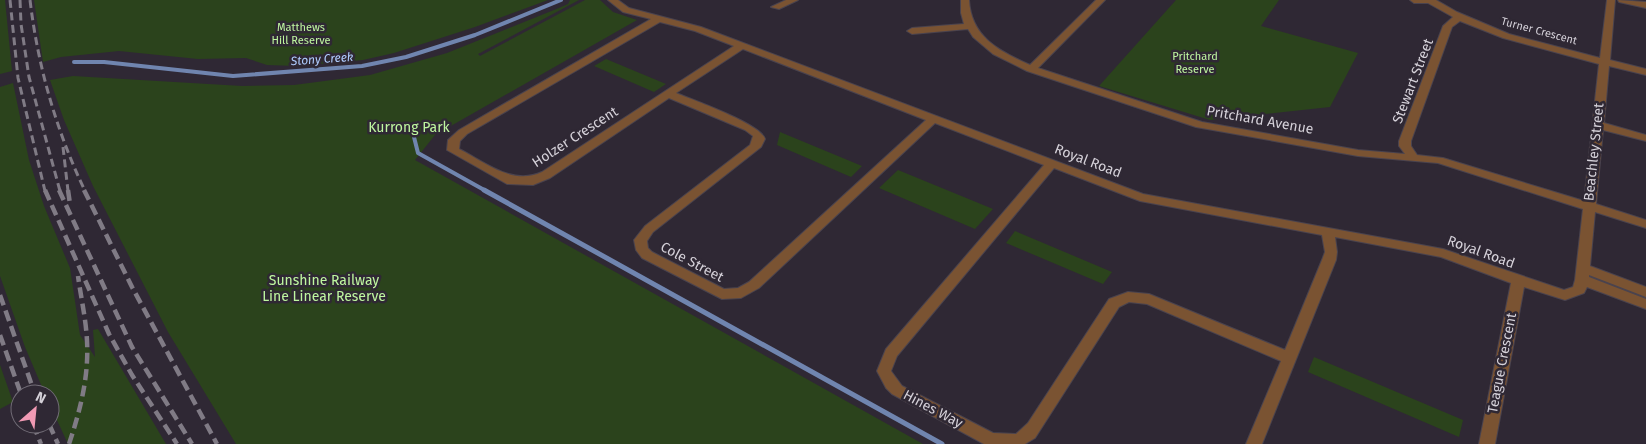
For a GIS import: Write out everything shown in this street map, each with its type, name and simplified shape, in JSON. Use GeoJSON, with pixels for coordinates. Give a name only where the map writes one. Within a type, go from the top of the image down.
{"type":"FeatureCollection","features":[{"type":"Feature","properties":{"kind":"street","name":"Royal Road"},"geometry":{"type":"LineString","coordinates":[[612,0],[626,10],[660,18],[741,46],[1051,164],[1147,198],[1443,253],[1518,282],[1565,295],[1579,290],[1582,274]]}},
{"type":"Feature","properties":{"kind":"street","name":"Royal Road"},"geometry":{"type":"LineString","coordinates":[[624,0],[660,18]]}},
{"type":"Feature","properties":{"kind":"street"},"geometry":{"type":"LineString","coordinates":[[776,7],[794,0]]}},
{"type":"Feature","properties":{"kind":"street"},"geometry":{"type":"LineString","coordinates":[[912,31],[970,26],[964,9],[965,0]]}},
{"type":"Feature","properties":{"kind":"street"},"geometry":{"type":"LineString","coordinates":[[1031,69],[1101,0]]}},
{"type":"Feature","properties":{"kind":"street"},"geometry":{"type":"LineString","coordinates":[[1414,0],[1430,0]]}},
{"type":"Feature","properties":{"kind":"street","name":"Turner Crescent"},"geometry":{"type":"LineString","coordinates":[[1430,0],[1458,18],[1505,36],[1646,72]]}},
{"type":"Feature","properties":{"kind":"street","name":"Beachley Street"},"geometry":{"type":"LineString","coordinates":[[1582,274],[1612,0]]}},
{"type":"Feature","properties":{"kind":"street"},"geometry":{"type":"LineString","coordinates":[[1622,0],[1646,6]]}},
{"type":"Feature","properties":{"kind":"street","name":"Holzer Crescent"},"geometry":{"type":"LineString","coordinates":[[660,18],[463,132],[454,140],[452,146],[456,152],[511,181],[533,181],[546,175],[741,46]]}},
{"type":"Feature","properties":{"kind":"street","name":"Stewart Street"},"geometry":{"type":"LineString","coordinates":[[1413,157],[1405,146],[1405,141],[1448,26],[1458,18]]}},
{"type":"Feature","properties":{"kind":"street","name":"Pritchard Avenue"},"geometry":{"type":"LineString","coordinates":[[970,26],[995,51],[1031,69],[1200,125],[1367,154],[1413,157],[1455,164],[1646,224]]}},
{"type":"Feature","properties":{"kind":"street","name":"Cole Street"},"geometry":{"type":"LineString","coordinates":[[669,94],[749,128],[758,134],[759,139],[754,147],[649,229],[640,240],[642,250],[647,255],[722,294],[741,293],[754,285],[933,119]]}},
{"type":"Feature","properties":{"kind":"street"},"geometry":{"type":"LineString","coordinates":[[1598,125],[1646,138]]}},
{"type":"Feature","properties":{"kind":"street","name":"Hines Way"},"geometry":{"type":"LineString","coordinates":[[1051,164],[891,353],[885,363],[884,371],[890,384],[897,390],[989,439],[1004,442],[1019,440],[1026,437],[1034,428],[1114,303],[1128,296],[1149,298],[1289,358]]}},
{"type":"Feature","properties":{"kind":"street"},"geometry":{"type":"LineString","coordinates":[[1254,444],[1329,260],[1331,252],[1328,233]]}},
{"type":"Feature","properties":{"kind":"street"},"geometry":{"type":"LineString","coordinates":[[1582,274],[1646,292]]}},
{"type":"Feature","properties":{"kind":"street"},"geometry":{"type":"LineString","coordinates":[[1582,274],[1646,304]]}},
{"type":"Feature","properties":{"kind":"street","name":"Teague Crescent"},"geometry":{"type":"LineString","coordinates":[[1487,444],[1518,282]]}},
{"type":"Feature","properties":{"kind":"green space"},"geometry":{"type":"Polygon","coordinates":[[[0,0],[5,0],[12,71],[0,74],[0,0]]]}},
{"type":"Feature","properties":{"kind":"green space","name":"Matthews Hill Reserve"},"geometry":{"type":"Polygon","coordinates":[[[34,0],[548,0],[475,27],[394,53],[363,60],[297,66],[267,65],[246,58],[198,59],[119,51],[61,57],[43,62],[34,0]]]}},
{"type":"Feature","properties":{"kind":"green space","name":"Sunshine Railway Line Linear Reserve"},"geometry":{"type":"Polygon","coordinates":[[[570,0],[579,0],[478,54],[480,56],[585,0],[600,0],[613,12],[637,20],[435,135],[415,160],[923,444],[236,444],[168,332],[93,186],[64,120],[50,80],[73,76],[242,86],[294,85],[370,75],[447,53],[568,4],[570,0]]]}},
{"type":"Feature","properties":{"kind":"green space","name":"Pritchard Reserve"},"geometry":{"type":"Polygon","coordinates":[[[1176,0],[1279,0],[1261,26],[1358,53],[1330,107],[1210,120],[1099,86],[1176,0]]]}},
{"type":"Feature","properties":{"kind":"green space"},"geometry":{"type":"Polygon","coordinates":[[[606,59],[666,84],[654,92],[594,66],[606,59]]]}},
{"type":"Feature","properties":{"kind":"green space"},"geometry":{"type":"Polygon","coordinates":[[[13,83],[29,160],[44,206],[70,268],[80,335],[95,357],[93,330],[98,329],[166,444],[68,444],[60,427],[60,384],[41,384],[25,347],[0,276],[0,87],[13,83]]]}},
{"type":"Feature","properties":{"kind":"green space"},"geometry":{"type":"Polygon","coordinates":[[[780,132],[862,166],[851,177],[777,145],[780,132]]]}},
{"type":"Feature","properties":{"kind":"green space"},"geometry":{"type":"Polygon","coordinates":[[[898,170],[993,209],[975,229],[879,188],[898,170]]]}},
{"type":"Feature","properties":{"kind":"green space"},"geometry":{"type":"Polygon","coordinates":[[[1015,231],[1112,272],[1103,284],[1006,243],[1015,231]]]}},
{"type":"Feature","properties":{"kind":"green space"},"geometry":{"type":"Polygon","coordinates":[[[1314,357],[1463,420],[1459,437],[1308,372],[1314,357]]]}},
{"type":"Feature","properties":{"kind":"green space"},"geometry":{"type":"Polygon","coordinates":[[[0,365],[10,393],[10,404],[0,409],[0,365]]]}},
{"type":"Feature","properties":{"kind":"waterway","name":"Stony Creek"},"geometry":{"type":"LineString","coordinates":[[74,62],[104,62],[233,76],[362,66],[406,57],[475,35],[561,0]]}},
{"type":"Feature","properties":{"kind":"waterway"},"geometry":{"type":"LineString","coordinates":[[418,123],[414,137],[418,153],[486,191]]}},
{"type":"Feature","properties":{"kind":"waterway"},"geometry":{"type":"LineString","coordinates":[[484,190],[942,444]]}},
{"type":"Feature","properties":{"kind":"railway"},"geometry":{"type":"LineString","coordinates":[[10,0],[18,78],[45,191]]}},
{"type":"Feature","properties":{"kind":"railway"},"geometry":{"type":"LineString","coordinates":[[20,0],[21,24],[29,77],[60,191]]}},
{"type":"Feature","properties":{"kind":"railway"},"geometry":{"type":"LineString","coordinates":[[30,0],[43,74],[65,145],[85,191]]}},
{"type":"Feature","properties":{"kind":"railway"},"geometry":{"type":"LineString","coordinates":[[63,147],[68,191]]}},
{"type":"Feature","properties":{"kind":"railway"},"geometry":{"type":"LineString","coordinates":[[45,190],[109,334],[132,375],[177,444]]}},
{"type":"Feature","properties":{"kind":"railway"},"geometry":{"type":"LineString","coordinates":[[59,190],[132,347],[192,444]]}},
{"type":"Feature","properties":{"kind":"railway"},"geometry":{"type":"LineString","coordinates":[[68,190],[70,204]]}},
{"type":"Feature","properties":{"kind":"railway"},"geometry":{"type":"LineString","coordinates":[[84,190],[132,287],[217,444]]}},
{"type":"Feature","properties":{"kind":"railway"},"geometry":{"type":"LineString","coordinates":[[69,444],[77,419],[87,368],[85,317],[78,276]]}},
{"type":"Feature","properties":{"kind":"railway"},"geometry":{"type":"LineString","coordinates":[[0,295],[31,384]]}},
{"type":"Feature","properties":{"kind":"railway"},"geometry":{"type":"LineString","coordinates":[[0,335],[17,384]]}},
{"type":"Feature","properties":{"kind":"railway"},"geometry":{"type":"LineString","coordinates":[[37,434],[41,444]]}},
{"type":"Feature","properties":{"kind":"railway"},"geometry":{"type":"LineString","coordinates":[[54,434],[58,444]]}},
{"type":"Feature","properties":{"kind":"park label","name":"Kurrong Park"},"geometry":{"type":"Point","coordinates":[409,127]}}]}
